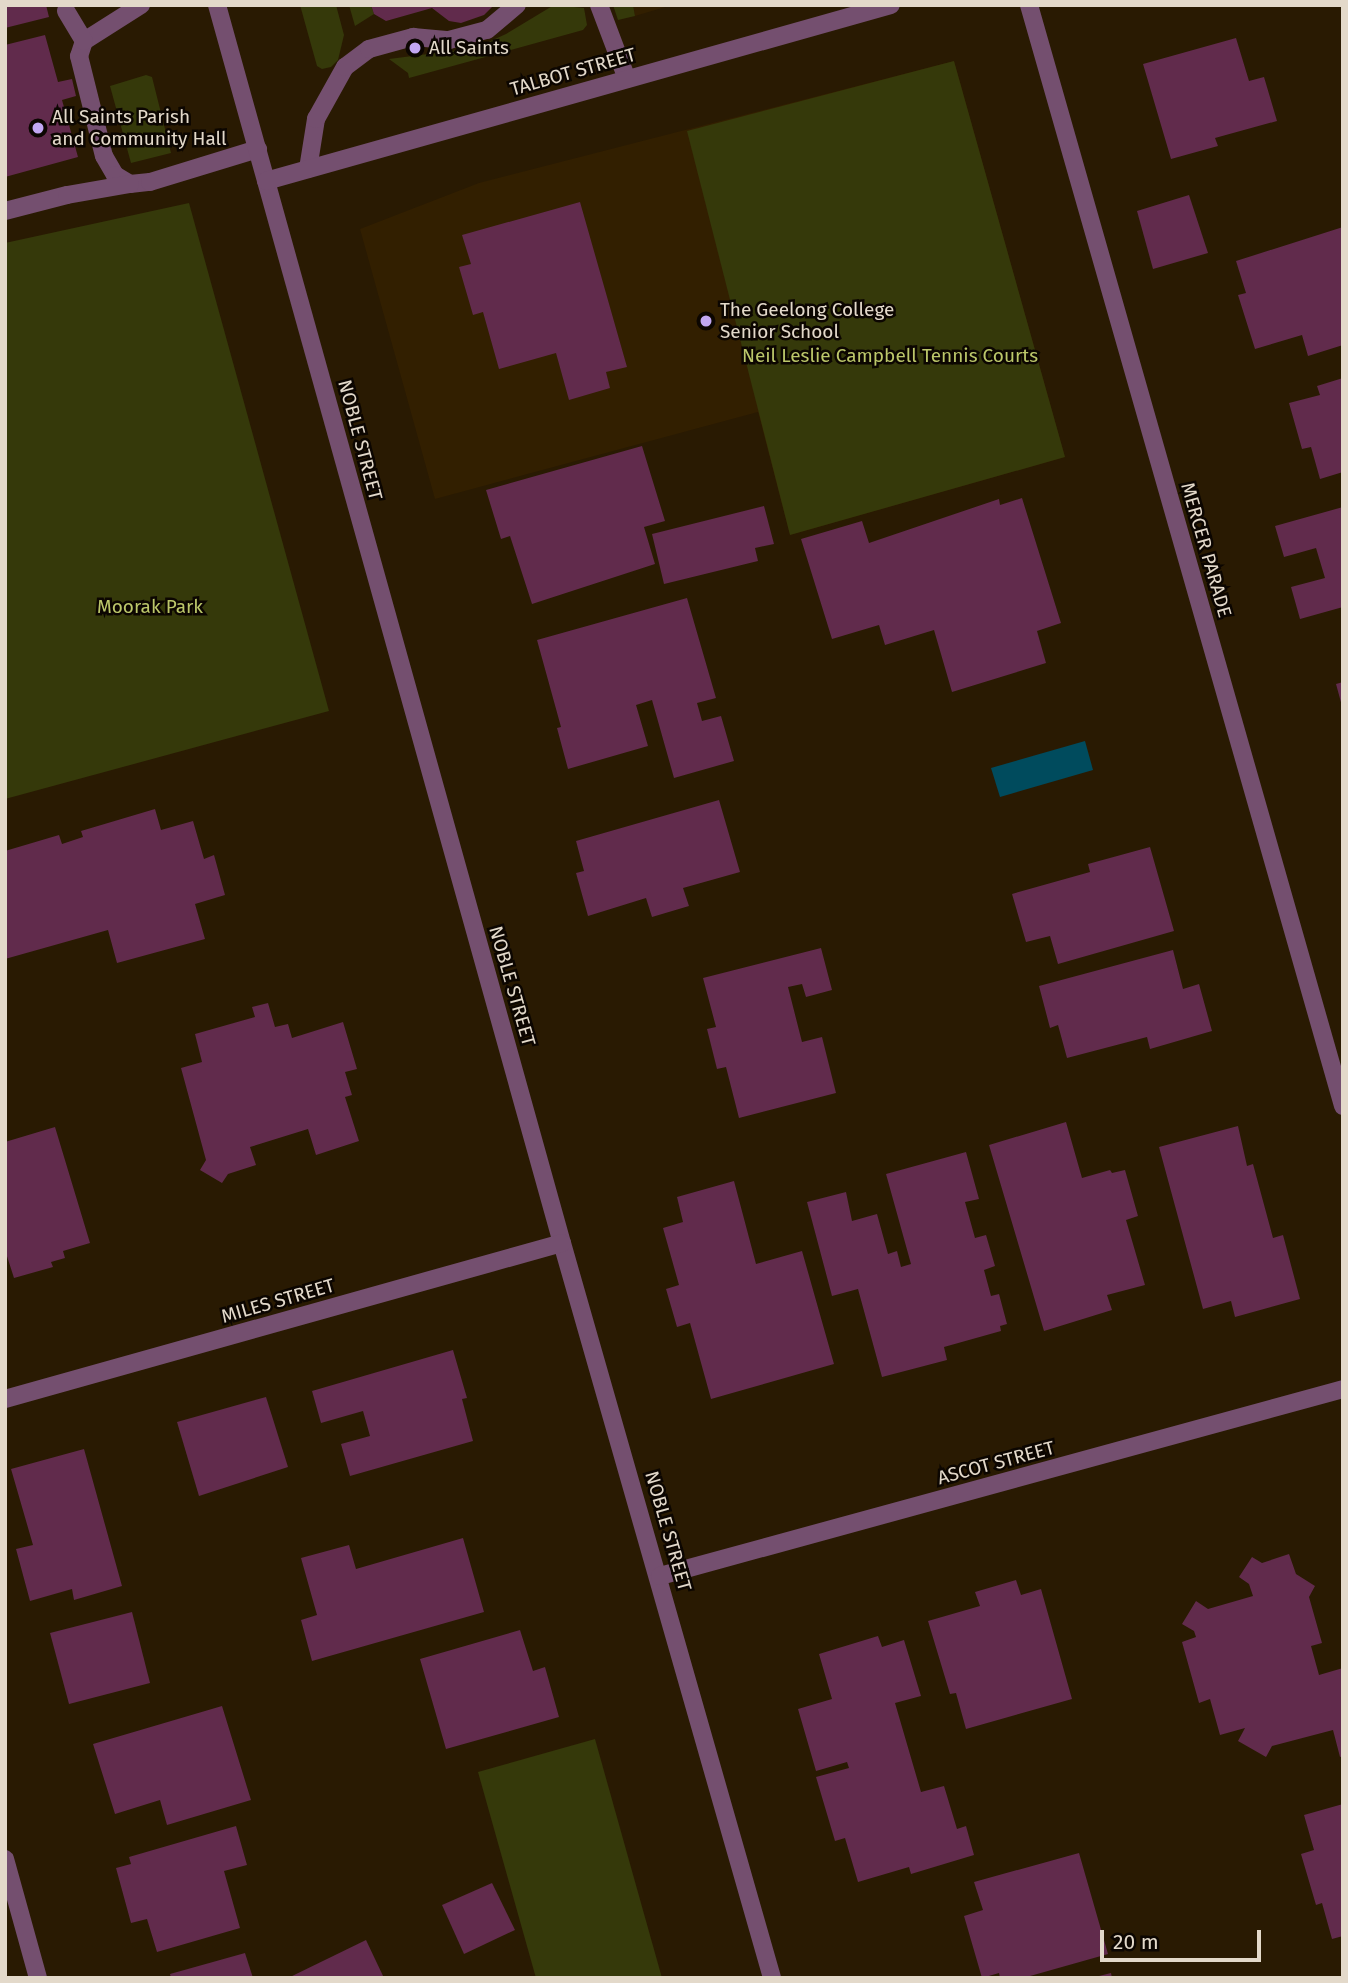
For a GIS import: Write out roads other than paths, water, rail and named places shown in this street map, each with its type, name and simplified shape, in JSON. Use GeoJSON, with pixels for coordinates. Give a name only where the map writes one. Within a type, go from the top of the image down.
{"type":"FeatureCollection","features":[{"type":"Feature","properties":{"kind":"street"},"geometry":{"type":"LineString","coordinates":[[130,184],[115,176],[104,156],[79,56],[84,41],[124,12],[141,5]]}},
{"type":"Feature","properties":{"kind":"street","name":"NOBLE STREET"},"geometry":{"type":"LineString","coordinates":[[217,5],[562,1243],[660,1576],[772,1978]]}},
{"type":"Feature","properties":{"kind":"street"},"geometry":{"type":"LineString","coordinates":[[308,169],[316,119],[345,67],[369,49],[413,37],[449,40],[487,30],[517,5]]}},
{"type":"Feature","properties":{"kind":"street"},"geometry":{"type":"LineString","coordinates":[[599,5],[627,79]]}},
{"type":"Feature","properties":{"kind":"street","name":"TALBOT STREET"},"geometry":{"type":"LineString","coordinates":[[266,181],[891,5]]}},
{"type":"Feature","properties":{"kind":"street","name":"MERCER PARADE"},"geometry":{"type":"LineString","coordinates":[[1030,5],[1343,1106]]}},
{"type":"Feature","properties":{"kind":"street"},"geometry":{"type":"LineString","coordinates":[[66,11],[84,41]]}},
{"type":"Feature","properties":{"kind":"street"},"geometry":{"type":"LineString","coordinates":[[5,211],[66,195],[150,181],[258,149]]}},
{"type":"Feature","properties":{"kind":"street","name":"MILES STREET"},"geometry":{"type":"LineString","coordinates":[[5,1399],[562,1243]]}},
{"type":"Feature","properties":{"kind":"street","name":"ASCOT STREET"},"geometry":{"type":"LineString","coordinates":[[660,1576],[1343,1390]]}},
{"type":"Feature","properties":{"kind":"street"},"geometry":{"type":"LineString","coordinates":[[5,1859],[38,1978]]}},
{"type":"Feature","properties":{"kind":"water"},"geometry":{"type":"Polygon","coordinates":[[[1085,741],[1093,770],[1000,797],[991,768],[1085,741]]]}},
{"type":"Feature","properties":{"kind":"place","name":"All Saints"},"geometry":{"type":"Point","coordinates":[415,48]}},
{"type":"Feature","properties":{"kind":"place","name":"All Saints Parish and Community Hall"},"geometry":{"type":"Point","coordinates":[38,128]}},
{"type":"Feature","properties":{"kind":"place","name":"The Geelong College Senior School"},"geometry":{"type":"Point","coordinates":[706,321]}},
{"type":"Feature","properties":{"kind":"park label","name":"Neil Leslie Campbell Tennis Courts"},"geometry":{"type":"Point","coordinates":[890,356]}},
{"type":"Feature","properties":{"kind":"park label","name":"Moorak Park"},"geometry":{"type":"Point","coordinates":[150,607]}}]}
